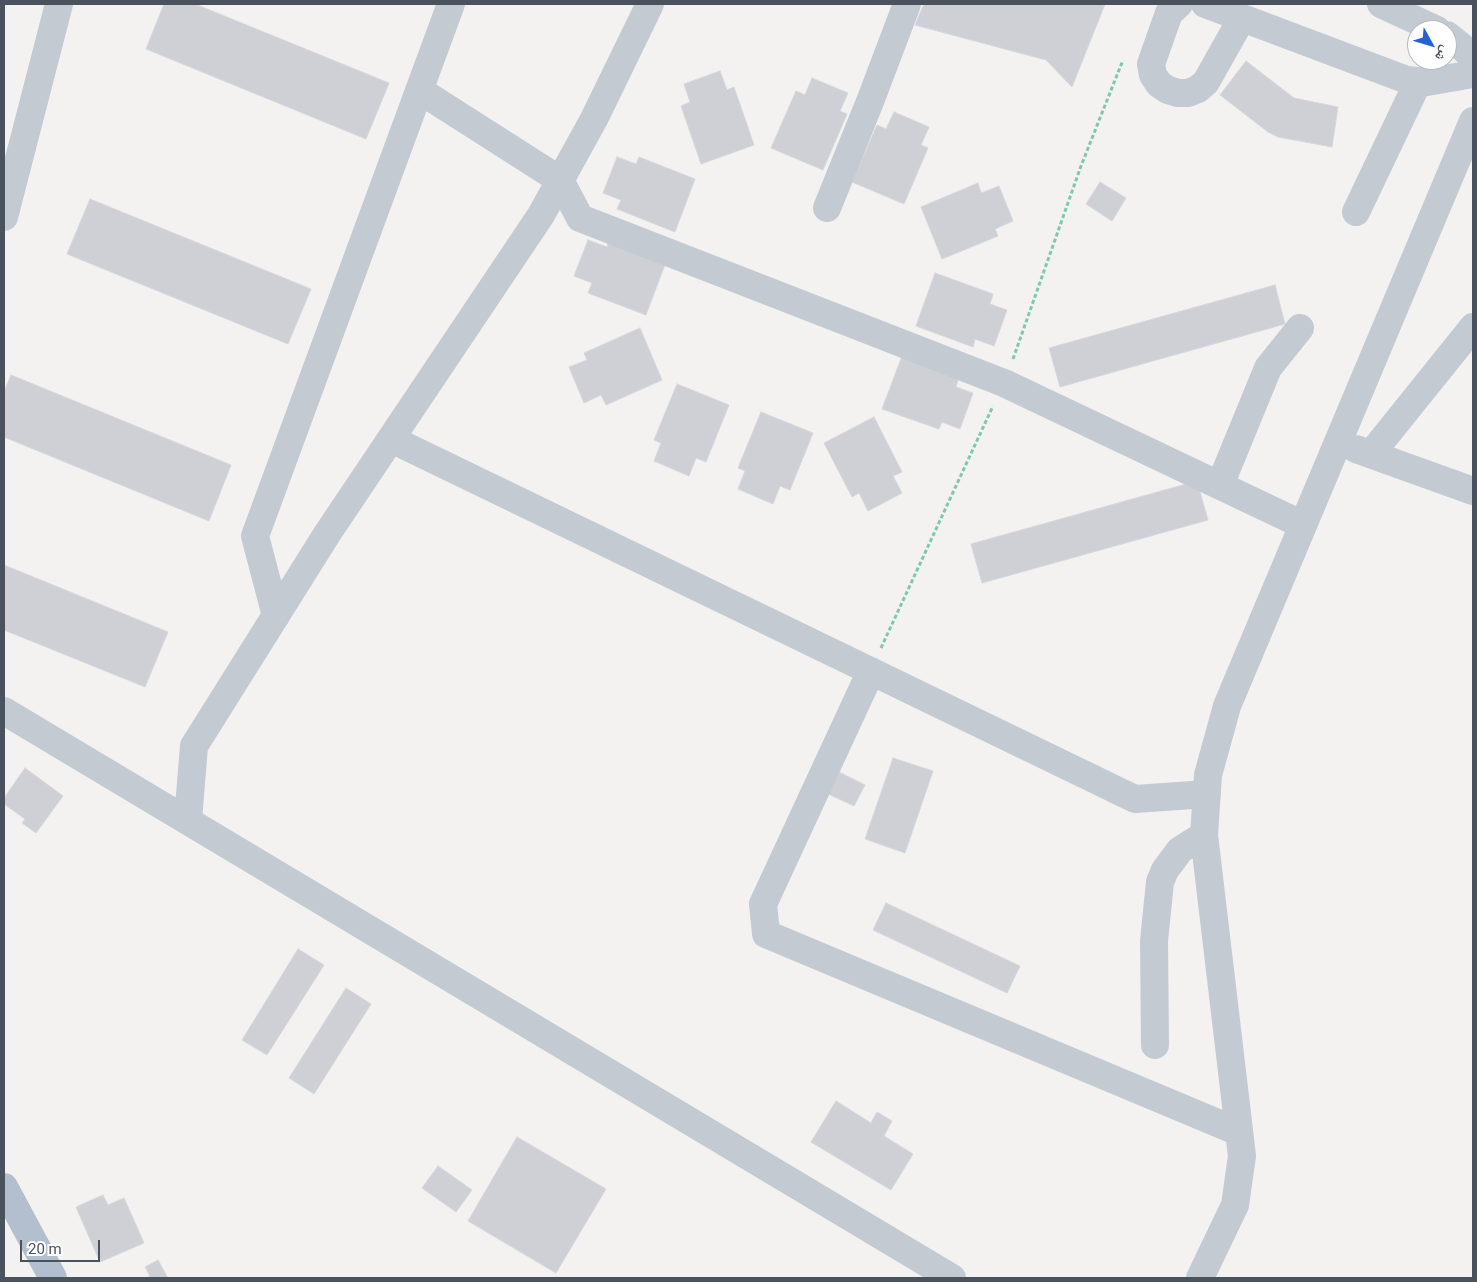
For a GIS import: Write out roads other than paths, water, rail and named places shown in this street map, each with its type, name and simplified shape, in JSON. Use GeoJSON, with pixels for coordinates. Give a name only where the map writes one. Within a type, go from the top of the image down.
{"type":"FeatureCollection","features":[{"type":"Feature","properties":{"kind":"main road"},"geometry":{"type":"LineString","coordinates":[[4,1187],[53,1278]]}},
{"type":"Feature","properties":{"kind":"lane"},"geometry":{"type":"LineString","coordinates":[[4,217],[59,4]]}},
{"type":"Feature","properties":{"kind":"lane"},"geometry":{"type":"LineString","coordinates":[[276,616],[254,536],[451,4]]}},
{"type":"Feature","properties":{"kind":"lane"},"geometry":{"type":"LineString","coordinates":[[188,820],[194,746],[327,534],[541,215],[594,119],[650,4]]}},
{"type":"Feature","properties":{"kind":"lane"},"geometry":{"type":"LineString","coordinates":[[827,208],[907,4]]}},
{"type":"Feature","properties":{"kind":"lane"},"geometry":{"type":"LineString","coordinates":[[1178,4],[1169,13],[1150,64],[1153,75],[1159,84],[1168,90],[1178,93],[1198,89],[1206,82],[1242,18]]}},
{"type":"Feature","properties":{"kind":"lane"},"geometry":{"type":"LineString","coordinates":[[1205,4],[1407,80],[1418,82],[1436,81],[1473,74]]}},
{"type":"Feature","properties":{"kind":"lane"},"geometry":{"type":"LineString","coordinates":[[1381,4],[1415,20]]}},
{"type":"Feature","properties":{"kind":"lane"},"geometry":{"type":"LineString","coordinates":[[1457,43],[1468,52],[1473,62]]}},
{"type":"Feature","properties":{"kind":"lane"},"geometry":{"type":"LineString","coordinates":[[1356,212],[1418,82]]}},
{"type":"Feature","properties":{"kind":"lane"},"geometry":{"type":"LineString","coordinates":[[419,90],[560,180],[580,218],[1004,383],[1303,525]]}},
{"type":"Feature","properties":{"kind":"lane"},"geometry":{"type":"LineString","coordinates":[[1200,1278],[1235,1205],[1242,1156],[1204,834],[1208,774],[1227,706],[1473,121]]}},
{"type":"Feature","properties":{"kind":"lane"},"geometry":{"type":"LineString","coordinates":[[1371,454],[1473,327]]}},
{"type":"Feature","properties":{"kind":"lane"},"geometry":{"type":"LineString","coordinates":[[1220,485],[1268,368],[1300,328]]}},
{"type":"Feature","properties":{"kind":"lane"},"geometry":{"type":"LineString","coordinates":[[391,439],[1135,799],[1207,794]]}},
{"type":"Feature","properties":{"kind":"lane"},"geometry":{"type":"LineString","coordinates":[[1338,442],[1473,491]]}},
{"type":"Feature","properties":{"kind":"lane"},"geometry":{"type":"LineString","coordinates":[[871,671],[763,904],[766,934],[1239,1132]]}},
{"type":"Feature","properties":{"kind":"lane"},"geometry":{"type":"LineString","coordinates":[[4,710],[952,1278]]}},
{"type":"Feature","properties":{"kind":"lane"},"geometry":{"type":"LineString","coordinates":[[1156,1045],[1154,941],[1160,882],[1165,870],[1180,850],[1204,834]]}}]}
